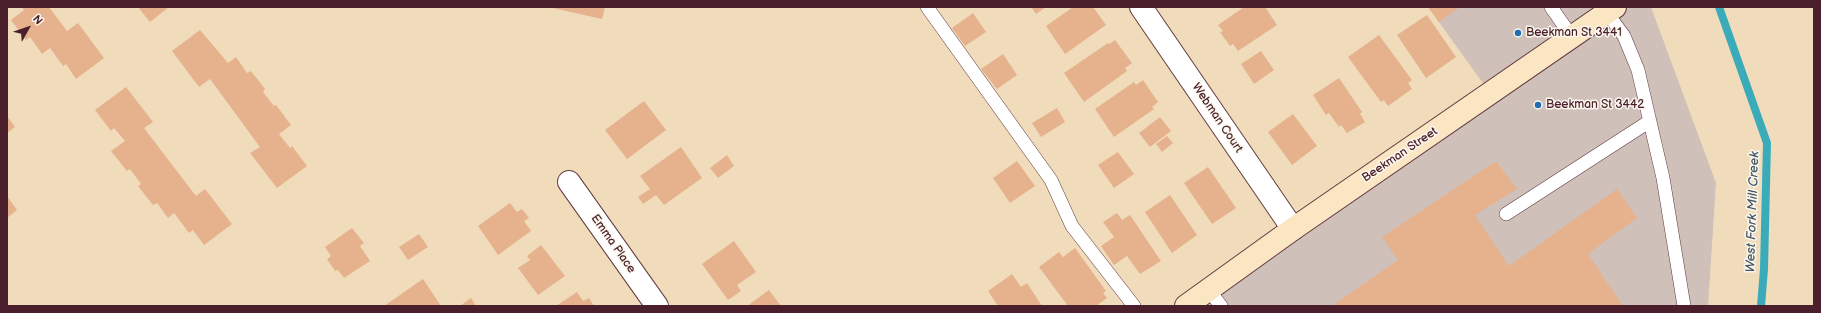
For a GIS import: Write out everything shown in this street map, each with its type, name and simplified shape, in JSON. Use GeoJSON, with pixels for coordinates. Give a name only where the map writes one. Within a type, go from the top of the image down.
{"type":"FeatureCollection","features":[{"type":"Feature","properties":{"kind":"main road","name":"Beekman Street"},"geometry":{"type":"LineString","coordinates":[[1186,306],[1215,298],[1292,229],[1611,10]]}},
{"type":"Feature","properties":{"kind":"street","name":"Webman Court"},"geometry":{"type":"LineString","coordinates":[[1140,7],[1292,229]]}},
{"type":"Feature","properties":{"kind":"street","name":"Emma Place"},"geometry":{"type":"LineString","coordinates":[[569,182],[657,306]]}},
{"type":"Feature","properties":{"kind":"lane"},"geometry":{"type":"LineString","coordinates":[[927,7],[1051,180],[1072,226],[1134,306]]}},
{"type":"Feature","properties":{"kind":"lane"},"geometry":{"type":"LineString","coordinates":[[1551,7],[1572,37]]}},
{"type":"Feature","properties":{"kind":"lane"},"geometry":{"type":"LineString","coordinates":[[1611,10],[1638,70],[1663,178],[1684,306]]}},
{"type":"Feature","properties":{"kind":"lane"},"geometry":{"type":"LineString","coordinates":[[1506,214],[1650,121]]}},
{"type":"Feature","properties":{"kind":"shaded area"},"geometry":{"type":"Polygon","coordinates":[[[1428,7],[1651,7],[1716,183],[1708,306],[1186,306],[1490,93],[1428,7]]]}},
{"type":"Feature","properties":{"kind":"building"},"geometry":{"type":"Polygon","coordinates":[[[22,7],[49,7],[67,31],[78,23],[104,58],[76,79],[66,64],[63,66],[50,48],[42,54],[30,37],[26,40],[11,20],[24,10],[22,7]]]}},
{"type":"Feature","properties":{"kind":"building"},"geometry":{"type":"Polygon","coordinates":[[[138,7],[169,7],[150,22],[138,7]]]}},
{"type":"Feature","properties":{"kind":"building"},"geometry":{"type":"Polygon","coordinates":[[[548,7],[605,7],[602,19],[548,7]]]}},
{"type":"Feature","properties":{"kind":"building"},"geometry":{"type":"Polygon","coordinates":[[[1031,7],[1046,7],[1036,14],[1031,7]]]}},
{"type":"Feature","properties":{"kind":"building"},"geometry":{"type":"Polygon","coordinates":[[[1073,7],[1093,7],[1106,25],[1065,54],[1046,26],[1073,7]]]}},
{"type":"Feature","properties":{"kind":"building"},"geometry":{"type":"Polygon","coordinates":[[[1244,7],[1265,7],[1277,25],[1238,51],[1233,44],[1230,46],[1220,32],[1223,31],[1218,25],[1244,7]]]}},
{"type":"Feature","properties":{"kind":"building"},"geometry":{"type":"Polygon","coordinates":[[[1428,7],[1460,7],[1439,22],[1428,7]]]}},
{"type":"Feature","properties":{"kind":"building"},"geometry":{"type":"Polygon","coordinates":[[[973,13],[986,32],[965,46],[952,28],[973,13]]]}},
{"type":"Feature","properties":{"kind":"building"},"geometry":{"type":"Polygon","coordinates":[[[1427,15],[1456,57],[1426,78],[1397,35],[1427,15]]]}},
{"type":"Feature","properties":{"kind":"building"},"geometry":{"type":"Polygon","coordinates":[[[200,30],[228,63],[236,57],[247,73],[251,71],[265,89],[263,92],[274,106],[276,105],[291,125],[279,134],[290,148],[292,146],[307,166],[277,188],[250,153],[260,147],[210,79],[199,87],[172,51],[200,30]]]}},
{"type":"Feature","properties":{"kind":"building"},"geometry":{"type":"Polygon","coordinates":[[[1379,35],[1412,80],[1408,83],[1412,89],[1388,106],[1384,100],[1381,102],[1348,57],[1379,35]]]}},
{"type":"Feature","properties":{"kind":"building"},"geometry":{"type":"Polygon","coordinates":[[[1115,40],[1132,63],[1125,68],[1127,71],[1084,102],[1064,73],[1108,43],[1109,44],[1115,40]]]}},
{"type":"Feature","properties":{"kind":"building"},"geometry":{"type":"Polygon","coordinates":[[[1261,51],[1274,70],[1254,84],[1241,64],[1261,51]]]}},
{"type":"Feature","properties":{"kind":"building"},"geometry":{"type":"Polygon","coordinates":[[[1003,54],[1017,75],[997,89],[981,69],[1003,54]]]}},
{"type":"Feature","properties":{"kind":"building"},"geometry":{"type":"Polygon","coordinates":[[[1339,78],[1362,112],[1360,114],[1365,122],[1347,133],[1341,125],[1339,127],[1329,113],[1326,115],[1313,95],[1339,78]]]}},
{"type":"Feature","properties":{"kind":"building"},"geometry":{"type":"Polygon","coordinates":[[[1143,80],[1158,102],[1152,107],[1154,109],[1114,137],[1095,109],[1134,82],[1136,85],[1143,80]]]}},
{"type":"Feature","properties":{"kind":"building"},"geometry":{"type":"Polygon","coordinates":[[[126,87],[153,122],[144,128],[196,196],[205,189],[232,224],[204,245],[193,230],[189,233],[174,213],[168,218],[157,203],[153,205],[138,186],[141,184],[130,169],[127,171],[111,151],[125,141],[114,128],[111,131],[95,110],[126,87]]]}},
{"type":"Feature","properties":{"kind":"building"},"geometry":{"type":"Polygon","coordinates":[[[644,101],[666,130],[627,159],[605,130],[644,101]]]}},
{"type":"Feature","properties":{"kind":"building"},"geometry":{"type":"Polygon","coordinates":[[[1057,108],[1065,122],[1041,137],[1032,123],[1057,108]]]}},
{"type":"Feature","properties":{"kind":"building"},"geometry":{"type":"Polygon","coordinates":[[[1293,114],[1317,146],[1292,165],[1268,132],[1293,114]]]}},
{"type":"Feature","properties":{"kind":"building"},"geometry":{"type":"Polygon","coordinates":[[[7,116],[15,127],[7,133],[7,116]]]}},
{"type":"Feature","properties":{"kind":"building"},"geometry":{"type":"Polygon","coordinates":[[[1160,117],[1171,131],[1150,147],[1139,133],[1160,117]]]}},
{"type":"Feature","properties":{"kind":"building"},"geometry":{"type":"Polygon","coordinates":[[[1167,136],[1173,143],[1162,152],[1156,144],[1167,136]]]}},
{"type":"Feature","properties":{"kind":"building"},"geometry":{"type":"Polygon","coordinates":[[[681,147],[702,178],[664,205],[656,195],[643,204],[638,197],[650,189],[640,176],[681,147]]]}},
{"type":"Feature","properties":{"kind":"building"},"geometry":{"type":"Polygon","coordinates":[[[1118,152],[1134,174],[1114,188],[1098,165],[1118,152]]]}},
{"type":"Feature","properties":{"kind":"building"},"geometry":{"type":"Polygon","coordinates":[[[727,155],[734,166],[718,178],[710,168],[727,155]]]}},
{"type":"Feature","properties":{"kind":"building"},"geometry":{"type":"Polygon","coordinates":[[[1017,161],[1035,186],[1010,203],[993,178],[1017,161]]]}},
{"type":"Feature","properties":{"kind":"building"},"geometry":{"type":"Polygon","coordinates":[[[1496,161],[1517,189],[1475,215],[1509,266],[1617,189],[1637,218],[1588,254],[1623,306],[1332,306],[1398,260],[1382,237],[1496,161]]]}},
{"type":"Feature","properties":{"kind":"building"},"geometry":{"type":"Polygon","coordinates":[[[1208,167],[1236,208],[1212,224],[1184,183],[1208,167]]]}},
{"type":"Feature","properties":{"kind":"building"},"geometry":{"type":"Polygon","coordinates":[[[1170,195],[1197,235],[1172,253],[1145,212],[1170,195]]]}},
{"type":"Feature","properties":{"kind":"building"},"geometry":{"type":"Polygon","coordinates":[[[7,196],[17,210],[7,218],[7,196]]]}},
{"type":"Feature","properties":{"kind":"building"},"geometry":{"type":"Polygon","coordinates":[[[510,203],[517,212],[522,209],[529,218],[524,221],[531,231],[498,255],[478,226],[510,203]]]}},
{"type":"Feature","properties":{"kind":"building"},"geometry":{"type":"Polygon","coordinates":[[[1117,213],[1122,220],[1130,215],[1161,261],[1140,274],[1127,256],[1114,265],[1101,246],[1114,237],[1103,222],[1117,213]]]}},
{"type":"Feature","properties":{"kind":"building"},"geometry":{"type":"Polygon","coordinates":[[[352,228],[364,243],[360,246],[370,261],[344,278],[338,270],[335,271],[327,259],[331,256],[325,247],[352,228]]]}},
{"type":"Feature","properties":{"kind":"building"},"geometry":{"type":"Polygon","coordinates":[[[419,234],[428,247],[408,260],[399,247],[419,234]]]}},
{"type":"Feature","properties":{"kind":"building"},"geometry":{"type":"Polygon","coordinates":[[[734,241],[756,272],[737,285],[741,291],[728,300],[702,264],[734,241]]]}},
{"type":"Feature","properties":{"kind":"building"},"geometry":{"type":"Polygon","coordinates":[[[541,245],[565,276],[538,295],[518,268],[530,260],[527,256],[541,245]]]}},
{"type":"Feature","properties":{"kind":"building"},"geometry":{"type":"Polygon","coordinates":[[[1075,248],[1106,291],[1103,293],[1107,298],[1096,306],[1068,306],[1039,267],[1059,252],[1063,257],[1075,248]]]}},
{"type":"Feature","properties":{"kind":"building"},"geometry":{"type":"Polygon","coordinates":[[[1012,274],[1021,287],[1027,283],[1042,306],[998,306],[988,291],[1012,274]]]}},
{"type":"Feature","properties":{"kind":"building"},"geometry":{"type":"Polygon","coordinates":[[[423,279],[441,306],[384,306],[423,279]]]}},
{"type":"Feature","properties":{"kind":"building"},"geometry":{"type":"Polygon","coordinates":[[[769,290],[781,306],[747,306],[769,290]]]}},
{"type":"Feature","properties":{"kind":"building"},"geometry":{"type":"Polygon","coordinates":[[[577,292],[583,301],[589,298],[594,306],[556,306],[577,292]]]}},
{"type":"Feature","properties":{"kind":"building"},"geometry":{"type":"Polygon","coordinates":[[[471,298],[476,306],[460,306],[471,298]]]}},
{"type":"Feature","properties":{"kind":"waterway","name":"West Fork Mill Creek"},"geometry":{"type":"LineString","coordinates":[[1719,7],[1767,143],[1764,269],[1761,306]]}},
{"type":"Feature","properties":{"kind":"place","name":"Beekman St 3441"},"geometry":{"type":"Point","coordinates":[1518,33]}},
{"type":"Feature","properties":{"kind":"place","name":"Beekman St 3442"},"geometry":{"type":"Point","coordinates":[1538,105]}}]}
